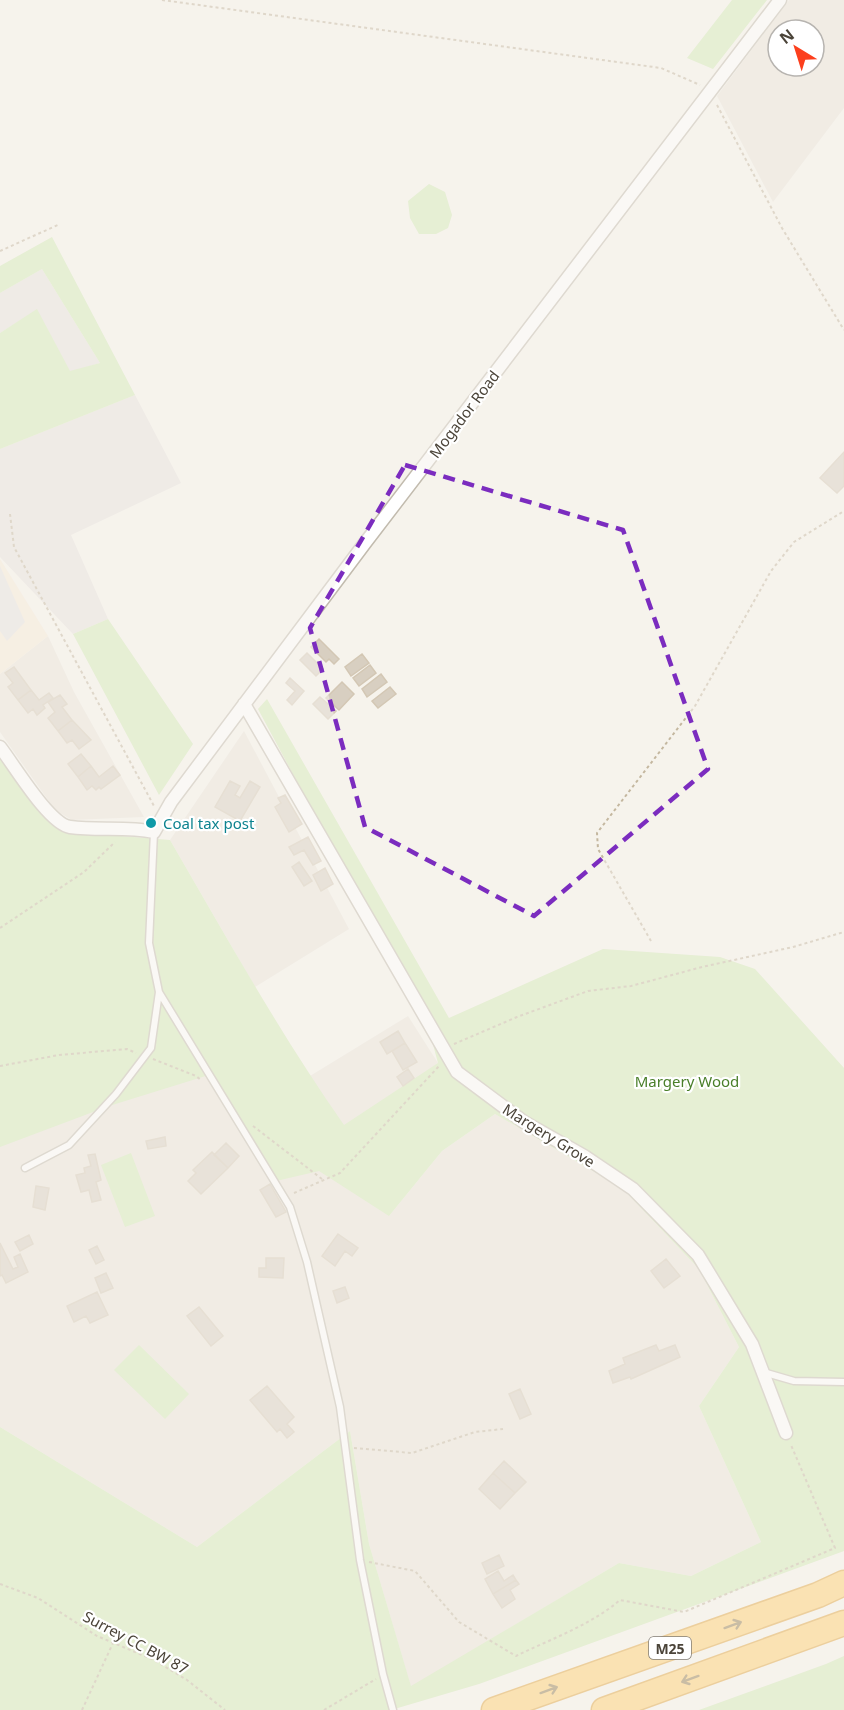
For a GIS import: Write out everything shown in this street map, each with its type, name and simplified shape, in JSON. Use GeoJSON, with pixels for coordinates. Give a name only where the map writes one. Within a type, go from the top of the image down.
{"type":"FeatureCollection","features":[{"type":"Feature","properties":{"kind":"highway","name":"M25"},"geometry":{"type":"LineString","coordinates":[[494,1710],[844,1583]]}},
{"type":"Feature","properties":{"kind":"highway","name":"M25"},"geometry":{"type":"LineString","coordinates":[[604,1710],[844,1623]]}},
{"type":"Feature","properties":{"kind":"street","name":"Mogador Road"},"geometry":{"type":"LineString","coordinates":[[154,832],[171,802],[244,704],[780,0]]}},
{"type":"Feature","properties":{"kind":"street","name":"Margery Grove"},"geometry":{"type":"LineString","coordinates":[[244,704],[457,1072],[524,1122],[584,1156],[633,1189],[698,1255],[752,1344],[786,1433]]}},
{"type":"Feature","properties":{"kind":"street"},"geometry":{"type":"LineString","coordinates":[[0,747],[51,817],[67,827],[130,828],[154,832]]}},
{"type":"Feature","properties":{"kind":"lane"},"geometry":{"type":"LineString","coordinates":[[25,1168],[69,1145],[116,1094],[151,1048],[159,992],[149,943],[154,832]]}},
{"type":"Feature","properties":{"kind":"lane"},"geometry":{"type":"LineString","coordinates":[[159,992],[284,1194],[307,1262],[340,1407],[360,1560],[383,1674],[393,1710]]}},
{"type":"Feature","properties":{"kind":"lane"},"geometry":{"type":"LineString","coordinates":[[762,1371],[794,1382],[844,1382]]}},
{"type":"Feature","properties":{"kind":"path"},"geometry":{"type":"LineString","coordinates":[[162,0],[661,68],[698,83],[710,92],[782,228],[844,330]]}},
{"type":"Feature","properties":{"kind":"path"},"geometry":{"type":"LineString","coordinates":[[0,251],[60,224]]}},
{"type":"Feature","properties":{"kind":"path"},"geometry":{"type":"LineString","coordinates":[[651,941],[598,849],[597,833],[695,705],[740,630],[771,571],[794,542],[844,511]]}},
{"type":"Feature","properties":{"kind":"path"},"geometry":{"type":"LineString","coordinates":[[10,514],[14,547],[161,820]]}},
{"type":"Feature","properties":{"kind":"path"},"geometry":{"type":"LineString","coordinates":[[0,928],[84,872],[130,828]]}},
{"type":"Feature","properties":{"kind":"path"},"geometry":{"type":"LineString","coordinates":[[284,1194],[303,1191],[323,1179],[340,1173],[440,1066],[445,1048],[517,1017],[588,991],[631,986],[702,967],[793,947],[844,932]]}},
{"type":"Feature","properties":{"kind":"path"},"geometry":{"type":"LineString","coordinates":[[0,1066],[59,1055],[127,1049],[196,1076],[203,1083]]}},
{"type":"Feature","properties":{"kind":"path"},"geometry":{"type":"LineString","coordinates":[[252,1125],[323,1179]]}},
{"type":"Feature","properties":{"kind":"path"},"geometry":{"type":"LineString","coordinates":[[345,1448],[379,1448],[412,1453],[475,1432],[503,1429]]}},
{"type":"Feature","properties":{"kind":"path"},"geometry":{"type":"LineString","coordinates":[[360,1560],[415,1571],[459,1622],[516,1656],[573,1629],[609,1609],[620,1600],[684,1612],[835,1548],[786,1433]]}},
{"type":"Feature","properties":{"kind":"path","name":"Surrey CC BW 87"},"geometry":{"type":"LineString","coordinates":[[0,1584],[38,1598],[97,1636],[162,1665],[225,1710]]}},
{"type":"Feature","properties":{"kind":"path"},"geometry":{"type":"LineString","coordinates":[[82,1710],[113,1643]]}},
{"type":"Feature","properties":{"kind":"path"},"geometry":{"type":"LineString","coordinates":[[324,1710],[383,1674]]}},
{"type":"Feature","properties":{"kind":"highlighted area"},"geometry":{"type":"Polygon","coordinates":[[[405,465],[623,530],[708,769],[534,916],[365,827],[310,628],[405,465]]]}},
{"type":"Feature","properties":{"kind":"shaded area"},"geometry":{"type":"Polygon","coordinates":[[[789,0],[844,0],[844,108],[773,202],[717,96],[766,31],[766,78],[826,78],[826,18],[776,18],[789,0]]]}},
{"type":"Feature","properties":{"kind":"shaded area"},"geometry":{"type":"Polygon","coordinates":[[[42,269],[100,363],[70,372],[37,310],[0,333],[0,293],[42,269]]]}},
{"type":"Feature","properties":{"kind":"shaded area"},"geometry":{"type":"Polygon","coordinates":[[[135,395],[181,483],[71,535],[108,619],[73,634],[0,557],[0,449],[135,395]]]}},
{"type":"Feature","properties":{"kind":"shaded area"},"geometry":{"type":"Polygon","coordinates":[[[0,559],[48,636],[0,674],[0,559]]]}},
{"type":"Feature","properties":{"kind":"shaded area"},"geometry":{"type":"Polygon","coordinates":[[[0,566],[25,622],[7,641],[0,631],[0,566]]]}},
{"type":"Feature","properties":{"kind":"shaded area"},"geometry":{"type":"Polygon","coordinates":[[[48,636],[74,692],[144,817],[72,820],[55,810],[0,732],[0,674],[48,636]]]}},
{"type":"Feature","properties":{"kind":"shaded area"},"geometry":{"type":"Polygon","coordinates":[[[244,731],[349,929],[255,987],[170,840],[244,731]]]}},
{"type":"Feature","properties":{"kind":"shaded area"},"geometry":{"type":"Polygon","coordinates":[[[408,1016],[438,1063],[389,1216],[442,1151],[495,1114],[622,1188],[699,1269],[739,1347],[699,1406],[761,1542],[691,1576],[619,1563],[411,1687],[369,1544],[350,1431],[197,1547],[0,1427],[0,1127],[145,1056],[310,1076],[408,1016]]]}},
{"type":"Feature","properties":{"kind":"green space"},"geometry":{"type":"Polygon","coordinates":[[[732,0],[767,0],[713,69],[687,58],[732,0]]]}},
{"type":"Feature","properties":{"kind":"green space"},"geometry":{"type":"Polygon","coordinates":[[[429,184],[445,192],[452,215],[448,228],[436,234],[419,234],[410,218],[408,201],[429,184]]]}},
{"type":"Feature","properties":{"kind":"green space"},"geometry":{"type":"Polygon","coordinates":[[[52,237],[135,395],[0,449],[0,333],[37,309],[70,371],[100,363],[42,269],[0,293],[0,266],[52,237]]]}},
{"type":"Feature","properties":{"kind":"green space"},"geometry":{"type":"Polygon","coordinates":[[[108,619],[193,744],[159,795],[73,634],[108,619]]]}},
{"type":"Feature","properties":{"kind":"green space","name":"Margery Wood"},"geometry":{"type":"Polygon","coordinates":[[[267,699],[449,1018],[603,949],[720,957],[755,969],[844,1068],[844,1551],[479,1684],[391,1710],[0,1710],[0,1427],[197,1547],[350,1431],[369,1544],[411,1686],[619,1563],[691,1576],[761,1542],[699,1406],[739,1347],[699,1269],[622,1188],[495,1114],[442,1151],[389,1216],[319,1171],[276,1181],[212,1074],[109,1106],[0,1147],[0,759],[43,814],[60,831],[170,840],[276,1020],[344,1125],[438,1063],[428,1026],[258,709],[267,699]]]}},
{"type":"Feature","properties":{"kind":"green space"},"geometry":{"type":"Polygon","coordinates":[[[131,1153],[155,1216],[125,1227],[101,1165],[131,1153]]]}},
{"type":"Feature","properties":{"kind":"green space"},"geometry":{"type":"Polygon","coordinates":[[[139,1345],[189,1394],[165,1419],[114,1370],[139,1345]]]}},
{"type":"Feature","properties":{"kind":"green space"},"geometry":{"type":"Polygon","coordinates":[[[844,1656],[844,1710],[699,1710],[826,1664],[844,1656]]]}},
{"type":"Feature","properties":{"kind":"building"},"geometry":{"type":"Polygon","coordinates":[[[844,452],[844,486],[837,493],[820,478],[844,452]]]}},
{"type":"Feature","properties":{"kind":"building"},"geometry":{"type":"Polygon","coordinates":[[[319,639],[339,659],[334,664],[329,659],[326,662],[311,647],[319,639]]]}},
{"type":"Feature","properties":{"kind":"building"},"geometry":{"type":"Polygon","coordinates":[[[307,653],[323,669],[316,676],[300,660],[307,653]]]}},
{"type":"Feature","properties":{"kind":"building"},"geometry":{"type":"Polygon","coordinates":[[[362,654],[369,663],[351,676],[345,667],[362,654]]]}},
{"type":"Feature","properties":{"kind":"building"},"geometry":{"type":"Polygon","coordinates":[[[370,665],[376,673],[359,686],[353,678],[370,665]]]}},
{"type":"Feature","properties":{"kind":"building"},"geometry":{"type":"Polygon","coordinates":[[[14,667],[31,690],[18,700],[8,687],[13,683],[5,673],[14,667]]]}},
{"type":"Feature","properties":{"kind":"building"},"geometry":{"type":"Polygon","coordinates":[[[381,674],[387,682],[367,697],[362,689],[381,674]]]}},
{"type":"Feature","properties":{"kind":"building"},"geometry":{"type":"Polygon","coordinates":[[[290,678],[304,691],[292,705],[287,700],[295,691],[286,683],[290,678]]]}},
{"type":"Feature","properties":{"kind":"building"},"geometry":{"type":"Polygon","coordinates":[[[342,682],[354,694],[339,710],[326,698],[342,682]]]}},
{"type":"Feature","properties":{"kind":"building"},"geometry":{"type":"Polygon","coordinates":[[[390,687],[396,694],[378,708],[372,701],[390,687]]]}},
{"type":"Feature","properties":{"kind":"building"},"geometry":{"type":"Polygon","coordinates":[[[31,690],[39,700],[49,693],[53,698],[43,705],[45,708],[37,715],[33,709],[28,713],[18,700],[31,690]]]}},
{"type":"Feature","properties":{"kind":"building"},"geometry":{"type":"Polygon","coordinates":[[[60,695],[67,704],[62,707],[72,720],[58,731],[48,718],[55,712],[48,702],[60,695]]]}},
{"type":"Feature","properties":{"kind":"building"},"geometry":{"type":"Polygon","coordinates":[[[320,697],[336,711],[328,719],[313,704],[320,697]]]}},
{"type":"Feature","properties":{"kind":"building"},"geometry":{"type":"Polygon","coordinates":[[[72,720],[91,740],[79,749],[72,740],[67,743],[58,731],[72,720]]]}},
{"type":"Feature","properties":{"kind":"building"},"geometry":{"type":"Polygon","coordinates":[[[81,754],[91,766],[78,777],[68,764],[81,754]]]}},
{"type":"Feature","properties":{"kind":"building"},"geometry":{"type":"Polygon","coordinates":[[[91,766],[99,777],[113,766],[120,775],[101,789],[99,787],[96,790],[92,786],[87,790],[78,777],[91,766]]]}},
{"type":"Feature","properties":{"kind":"building"},"geometry":{"type":"Polygon","coordinates":[[[230,781],[240,786],[235,795],[240,798],[250,781],[260,787],[240,821],[215,807],[230,781]]]}},
{"type":"Feature","properties":{"kind":"building"},"geometry":{"type":"Polygon","coordinates":[[[285,795],[302,824],[289,832],[275,807],[281,803],[278,798],[285,795]]]}},
{"type":"Feature","properties":{"kind":"building"},"geometry":{"type":"Polygon","coordinates":[[[308,837],[321,861],[313,865],[304,850],[294,855],[289,847],[308,837]]]}},
{"type":"Feature","properties":{"kind":"building"},"geometry":{"type":"Polygon","coordinates":[[[299,862],[312,881],[304,886],[292,867],[299,862]]]}},
{"type":"Feature","properties":{"kind":"building"},"geometry":{"type":"Polygon","coordinates":[[[325,868],[333,884],[321,891],[313,875],[325,868]]]}},
{"type":"Feature","properties":{"kind":"building"},"geometry":{"type":"Polygon","coordinates":[[[398,1031],[405,1043],[387,1054],[380,1042],[398,1031]]]}},
{"type":"Feature","properties":{"kind":"building"},"geometry":{"type":"Polygon","coordinates":[[[405,1043],[417,1062],[403,1070],[392,1051],[405,1043]]]}},
{"type":"Feature","properties":{"kind":"building"},"geometry":{"type":"Polygon","coordinates":[[[408,1069],[414,1078],[403,1086],[397,1077],[408,1069]]]}},
{"type":"Feature","properties":{"kind":"building"},"geometry":{"type":"Polygon","coordinates":[[[165,1137],[166,1146],[148,1149],[146,1141],[165,1137]]]}},
{"type":"Feature","properties":{"kind":"building"},"geometry":{"type":"Polygon","coordinates":[[[226,1143],[239,1156],[228,1168],[214,1155],[226,1143]]]}},
{"type":"Feature","properties":{"kind":"building"},"geometry":{"type":"Polygon","coordinates":[[[212,1152],[228,1168],[201,1194],[188,1181],[196,1173],[193,1170],[212,1152]]]}},
{"type":"Feature","properties":{"kind":"building"},"geometry":{"type":"Polygon","coordinates":[[[95,1154],[101,1180],[96,1182],[101,1200],[92,1202],[89,1190],[81,1192],[76,1175],[85,1173],[84,1168],[91,1166],[88,1155],[95,1154]]]}},
{"type":"Feature","properties":{"kind":"building"},"geometry":{"type":"Polygon","coordinates":[[[270,1184],[286,1212],[276,1217],[260,1190],[270,1184]]]}},
{"type":"Feature","properties":{"kind":"building"},"geometry":{"type":"Polygon","coordinates":[[[36,1186],[49,1188],[45,1210],[33,1207],[36,1186]]]}},
{"type":"Feature","properties":{"kind":"building"},"geometry":{"type":"Polygon","coordinates":[[[338,1234],[358,1248],[352,1256],[345,1251],[335,1266],[322,1256],[338,1234]]]}},
{"type":"Feature","properties":{"kind":"building"},"geometry":{"type":"Polygon","coordinates":[[[29,1235],[33,1244],[20,1251],[15,1242],[29,1235]]]}},
{"type":"Feature","properties":{"kind":"building"},"geometry":{"type":"Polygon","coordinates":[[[0,1243],[13,1269],[18,1267],[14,1257],[20,1254],[28,1272],[6,1283],[2,1275],[0,1276],[0,1243]]]}},
{"type":"Feature","properties":{"kind":"building"},"geometry":{"type":"Polygon","coordinates":[[[97,1246],[104,1260],[96,1264],[89,1250],[97,1246]]]}},
{"type":"Feature","properties":{"kind":"building"},"geometry":{"type":"Polygon","coordinates":[[[266,1258],[284,1258],[283,1278],[259,1277],[259,1268],[266,1268],[266,1258]]]}},
{"type":"Feature","properties":{"kind":"building"},"geometry":{"type":"Polygon","coordinates":[[[666,1259],[680,1276],[664,1288],[651,1271],[666,1259]]]}},
{"type":"Feature","properties":{"kind":"building"},"geometry":{"type":"Polygon","coordinates":[[[106,1273],[113,1288],[101,1293],[95,1278],[106,1273]]]}},
{"type":"Feature","properties":{"kind":"building"},"geometry":{"type":"Polygon","coordinates":[[[345,1287],[349,1298],[337,1303],[333,1291],[345,1287]]]}},
{"type":"Feature","properties":{"kind":"building"},"geometry":{"type":"Polygon","coordinates":[[[97,1292],[108,1315],[90,1323],[86,1316],[74,1322],[67,1306],[97,1292]]]}},
{"type":"Feature","properties":{"kind":"building"},"geometry":{"type":"Polygon","coordinates":[[[199,1307],[223,1336],[211,1346],[187,1316],[199,1307]]]}},
{"type":"Feature","properties":{"kind":"building"},"geometry":{"type":"Polygon","coordinates":[[[656,1345],[659,1351],[675,1345],[680,1357],[631,1379],[630,1377],[613,1383],[609,1371],[625,1364],[623,1358],[656,1345]]]}},
{"type":"Feature","properties":{"kind":"building"},"geometry":{"type":"Polygon","coordinates":[[[267,1386],[294,1417],[287,1424],[294,1432],[287,1438],[280,1429],[277,1432],[250,1400],[267,1386]]]}},
{"type":"Feature","properties":{"kind":"building"},"geometry":{"type":"Polygon","coordinates":[[[520,1389],[531,1414],[520,1419],[509,1394],[520,1389]]]}},
{"type":"Feature","properties":{"kind":"building"},"geometry":{"type":"Polygon","coordinates":[[[504,1461],[526,1482],[515,1493],[493,1473],[504,1461]]]}},
{"type":"Feature","properties":{"kind":"building"},"geometry":{"type":"Polygon","coordinates":[[[493,1473],[515,1493],[500,1509],[479,1489],[493,1473]]]}},
{"type":"Feature","properties":{"kind":"building"},"geometry":{"type":"Polygon","coordinates":[[[499,1555],[504,1566],[487,1574],[482,1563],[499,1555]]]}},
{"type":"Feature","properties":{"kind":"building"},"geometry":{"type":"Polygon","coordinates":[[[498,1571],[504,1581],[513,1575],[516,1580],[493,1594],[485,1579],[498,1571]]]}},
{"type":"Feature","properties":{"kind":"building"},"geometry":{"type":"Polygon","coordinates":[[[516,1580],[519,1584],[510,1590],[515,1599],[502,1608],[493,1594],[516,1580]]]}},
{"type":"Feature","properties":{"kind":"place","name":"Coal tax post"},"geometry":{"type":"Point","coordinates":[151,823]}}]}
